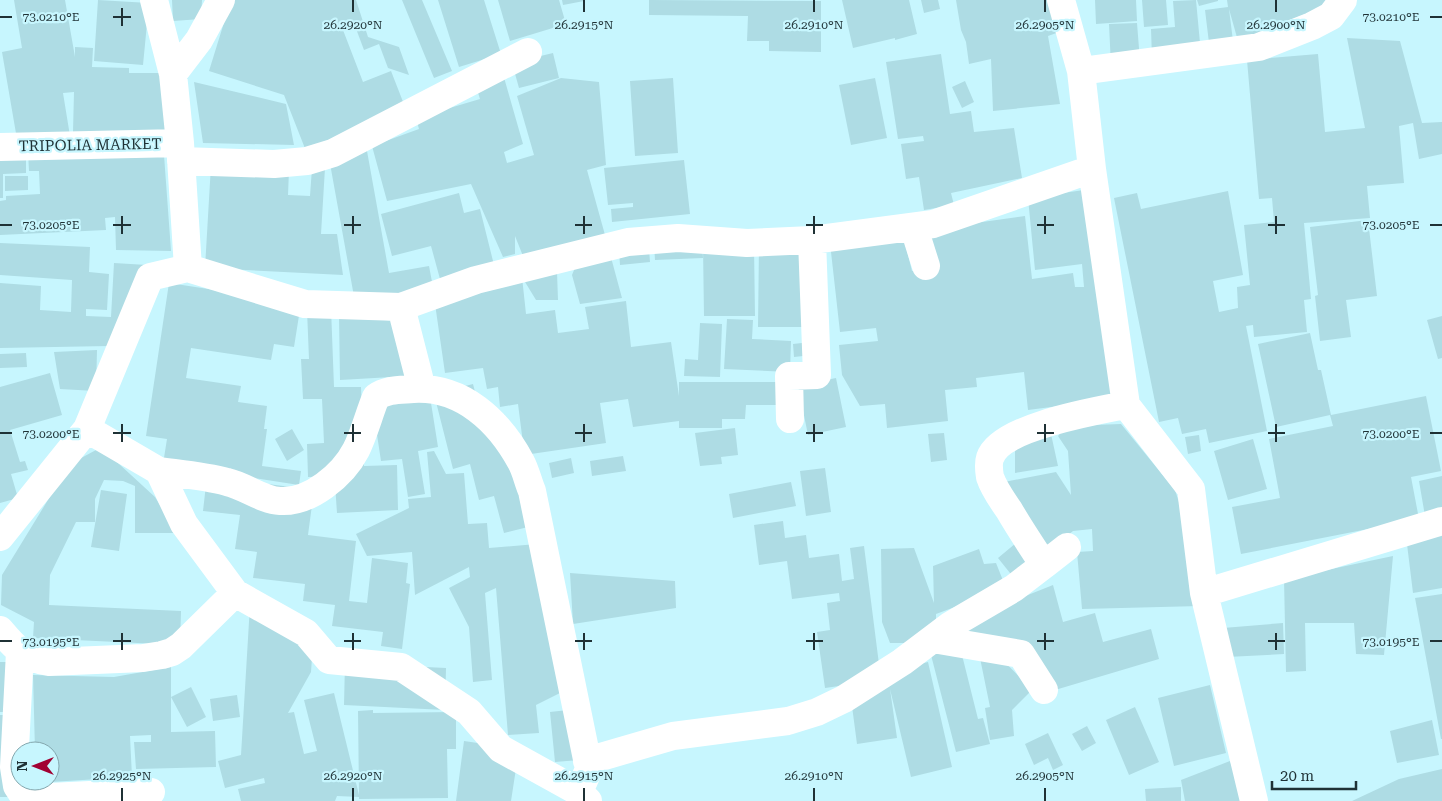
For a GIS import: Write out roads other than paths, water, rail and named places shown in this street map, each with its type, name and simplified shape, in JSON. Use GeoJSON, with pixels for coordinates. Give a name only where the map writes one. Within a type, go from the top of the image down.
{"type":"FeatureCollection","features":[{"type":"Feature","properties":{"kind":"street"},"geometry":{"type":"LineString","coordinates":[[154,0],[173,74],[188,268]]}},
{"type":"Feature","properties":{"kind":"street"},"geometry":{"type":"LineString","coordinates":[[173,74],[199,40],[220,0]]}},
{"type":"Feature","properties":{"kind":"street"},"geometry":{"type":"LineString","coordinates":[[1061,0],[1081,71],[1092,169],[1126,405],[1191,489],[1204,593],[1254,801]]}},
{"type":"Feature","properties":{"kind":"street"},"geometry":{"type":"LineString","coordinates":[[1081,71],[1259,47],[1312,26],[1331,16],[1341,2]]}},
{"type":"Feature","properties":{"kind":"street","name":"TRIPOLIA MARKET"},"geometry":{"type":"LineString","coordinates":[[0,147],[180,152],[274,164],[307,161],[333,153],[528,52]]}},
{"type":"Feature","properties":{"kind":"street"},"geometry":{"type":"LineString","coordinates":[[2,531],[87,429],[150,277],[188,268],[305,304],[401,308],[476,280],[628,242],[678,238],[747,243],[812,240],[914,228],[933,224],[1092,169]]}},
{"type":"Feature","properties":{"kind":"street"},"geometry":{"type":"LineString","coordinates":[[914,228],[926,266]]}},
{"type":"Feature","properties":{"kind":"street"},"geometry":{"type":"LineString","coordinates":[[790,419],[789,376],[817,375],[812,240]]}},
{"type":"Feature","properties":{"kind":"street"},"geometry":{"type":"LineString","coordinates":[[401,308],[422,389]]}},
{"type":"Feature","properties":{"kind":"street"},"geometry":{"type":"LineString","coordinates":[[87,429],[159,471],[226,482],[280,501],[302,498],[318,489],[346,465],[356,450],[376,397],[387,391],[422,389],[452,394],[470,403],[506,436],[522,464],[532,491],[589,769],[583,797],[501,749],[469,712],[401,667],[329,660],[306,633],[235,593],[184,524],[159,471]]}},
{"type":"Feature","properties":{"kind":"street"},"geometry":{"type":"LineString","coordinates":[[1044,565],[995,488],[990,472],[990,457],[1003,443],[1040,425],[1070,416],[1126,405]]}},
{"type":"Feature","properties":{"kind":"street"},"geometry":{"type":"LineString","coordinates":[[1204,593],[1442,521]]}},
{"type":"Feature","properties":{"kind":"street"},"geometry":{"type":"LineString","coordinates":[[587,761],[673,736],[788,721],[817,712],[844,699],[902,662],[951,626],[1014,588],[1067,547]]}},
{"type":"Feature","properties":{"kind":"street"},"geometry":{"type":"LineString","coordinates":[[0,630],[20,652],[36,660],[49,662],[162,656],[181,646],[235,593]]}},
{"type":"Feature","properties":{"kind":"street"},"geometry":{"type":"LineString","coordinates":[[933,639],[1021,654],[1044,690]]}},
{"type":"Feature","properties":{"kind":"street"},"geometry":{"type":"LineString","coordinates":[[20,652],[14,767],[17,786],[23,795],[49,797],[151,792]]}}]}
